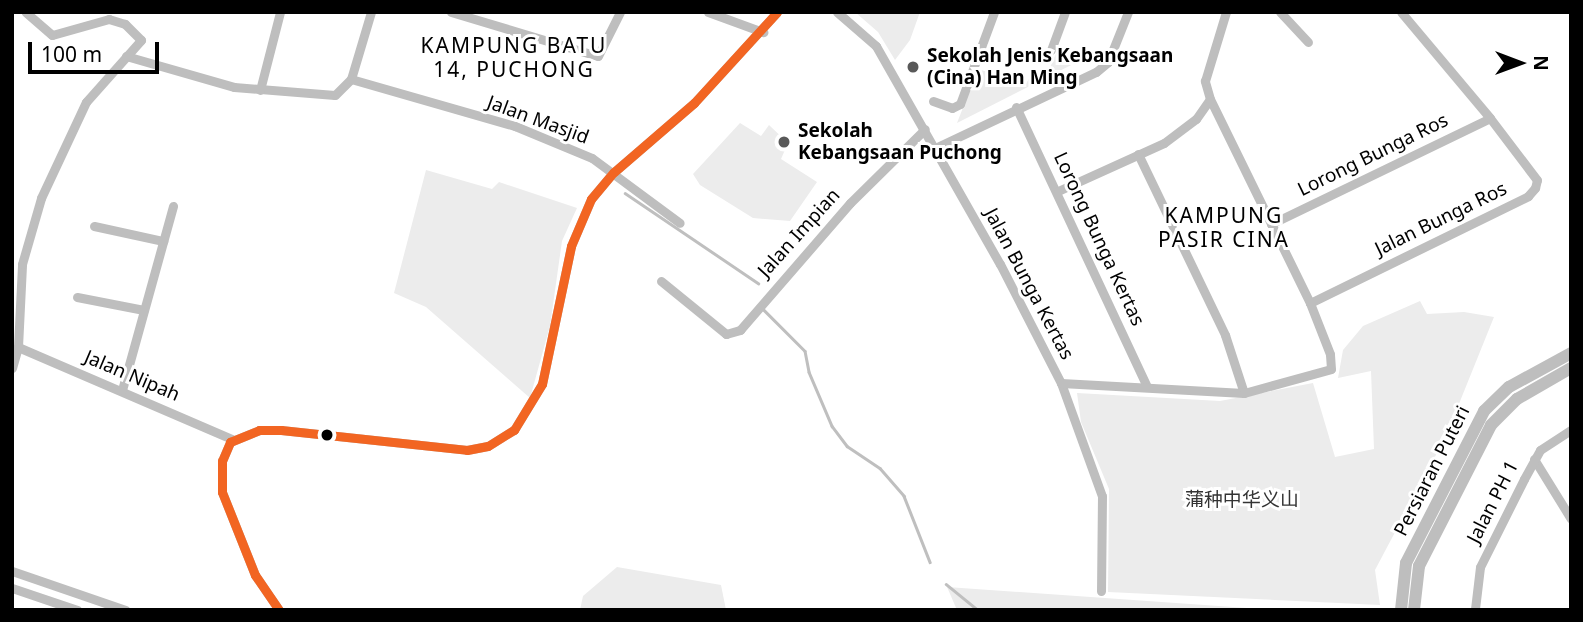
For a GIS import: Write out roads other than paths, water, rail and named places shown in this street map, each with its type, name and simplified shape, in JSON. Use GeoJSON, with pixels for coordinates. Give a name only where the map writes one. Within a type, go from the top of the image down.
{"type":"FeatureCollection","features":[{"type":"Feature","properties":{"kind":"main road","name":"Persiaran Puteri"},"geometry":{"type":"LineString","coordinates":[[1401,610],[1406,563],[1484,411],[1509,387],[1571,353]]}},
{"type":"Feature","properties":{"kind":"main road","name":"Persiaran Puteri"},"geometry":{"type":"LineString","coordinates":[[1414,610],[1419,566],[1491,425],[1517,399],[1571,368]]}},
{"type":"Feature","properties":{"kind":"street"},"geometry":{"type":"LineString","coordinates":[[12,368],[18,347],[22,264],[41,198],[86,102],[141,40],[125,24],[109,19],[52,35],[26,12]]}},
{"type":"Feature","properties":{"kind":"street"},"geometry":{"type":"LineString","coordinates":[[260,90],[280,12]]}},
{"type":"Feature","properties":{"kind":"street"},"geometry":{"type":"LineString","coordinates":[[127,56],[223,84],[260,90],[335,95],[351,79],[371,12]]}},
{"type":"Feature","properties":{"kind":"street"},"geometry":{"type":"LineString","coordinates":[[451,12],[598,56],[620,12]]}},
{"type":"Feature","properties":{"kind":"street"},"geometry":{"type":"LineString","coordinates":[[708,12],[762,32]]}},
{"type":"Feature","properties":{"kind":"street"},"geometry":{"type":"LineString","coordinates":[[278,610],[255,575],[222,492],[222,461],[232,439],[259,430],[281,430],[467,450],[488,446],[509,434],[526,416],[542,384],[578,222],[614,172],[694,103],[762,32],[777,12]]}},
{"type":"Feature","properties":{"kind":"street","name":"Jalan Bunga Kertas"},"geometry":{"type":"LineString","coordinates":[[837,12],[876,46],[925,129],[1061,383],[1244,393],[1331,369],[1330,354],[1310,303]]}},
{"type":"Feature","properties":{"kind":"street"},"geometry":{"type":"LineString","coordinates":[[933,101],[952,108],[960,104],[994,12]]}},
{"type":"Feature","properties":{"kind":"street"},"geometry":{"type":"LineString","coordinates":[[1051,50],[1065,12]]}},
{"type":"Feature","properties":{"kind":"street"},"geometry":{"type":"LineString","coordinates":[[935,148],[1016,107],[1096,72],[1108,62],[1128,12]]}},
{"type":"Feature","properties":{"kind":"street"},"geometry":{"type":"LineString","coordinates":[[1226,12],[1205,81],[1210,99],[1310,303]]}},
{"type":"Feature","properties":{"kind":"street"},"geometry":{"type":"LineString","coordinates":[[1280,12],[1308,42]]}},
{"type":"Feature","properties":{"kind":"street","name":"Jalan Bunga Ros"},"geometry":{"type":"LineString","coordinates":[[1310,303],[1528,196],[1537,180],[1490,118],[1401,12]]}},
{"type":"Feature","properties":{"kind":"street","name":"Jalan Masjid"},"geometry":{"type":"LineString","coordinates":[[351,79],[515,127],[592,158],[680,223]]}},
{"type":"Feature","properties":{"kind":"street"},"geometry":{"type":"LineString","coordinates":[[1058,191],[1184,131],[1210,99]]}},
{"type":"Feature","properties":{"kind":"street","name":"Lorong Bunga Kertas"},"geometry":{"type":"LineString","coordinates":[[1016,107],[1058,191],[1147,387]]}},
{"type":"Feature","properties":{"kind":"street","name":"Lorong Bunga Ros"},"geometry":{"type":"LineString","coordinates":[[1271,223],[1490,118]]}},
{"type":"Feature","properties":{"kind":"street","name":"Jalan Impian"},"geometry":{"type":"LineString","coordinates":[[661,281],[726,334],[733,334],[849,203],[925,129]]}},
{"type":"Feature","properties":{"kind":"street"},"geometry":{"type":"LineString","coordinates":[[1138,154],[1225,335],[1244,393]]}},
{"type":"Feature","properties":{"kind":"street"},"geometry":{"type":"LineString","coordinates":[[122,390],[173,206]]}},
{"type":"Feature","properties":{"kind":"street"},"geometry":{"type":"LineString","coordinates":[[94,226],[163,241]]}},
{"type":"Feature","properties":{"kind":"street"},"geometry":{"type":"LineString","coordinates":[[77,297],[144,310]]}},
{"type":"Feature","properties":{"kind":"street","name":"Jalan Nipah"},"geometry":{"type":"LineString","coordinates":[[18,347],[232,439]]}},
{"type":"Feature","properties":{"kind":"street"},"geometry":{"type":"LineString","coordinates":[[1061,383],[1102,496],[1101,591]]}},
{"type":"Feature","properties":{"kind":"street","name":"Jalan PH 1"},"geometry":{"type":"LineString","coordinates":[[1475,609],[1480,567],[1534,459],[1552,440],[1571,430]]}},
{"type":"Feature","properties":{"kind":"street"},"geometry":{"type":"LineString","coordinates":[[1534,459],[1571,519]]}},
{"type":"Feature","properties":{"kind":"street"},"geometry":{"type":"LineString","coordinates":[[12,571],[96,605],[125,610]]}},
{"type":"Feature","properties":{"kind":"street"},"geometry":{"type":"LineString","coordinates":[[12,588],[77,610]]}},
{"type":"Feature","properties":{"kind":"waterway"},"geometry":{"type":"LineString","coordinates":[[625,193],[758,283]]}},
{"type":"Feature","properties":{"kind":"waterway"},"geometry":{"type":"LineString","coordinates":[[763,309],[805,351],[809,372],[832,426],[847,446],[880,468],[904,496],[930,562]]}},
{"type":"Feature","properties":{"kind":"waterway"},"geometry":{"type":"LineString","coordinates":[[946,584],[978,610]]}},
{"type":"Feature","properties":{"kind":"place","name":"Sekolah Jenis Kebangsaan (Cina) Han Ming"},"geometry":{"type":"Point","coordinates":[913,67]}},
{"type":"Feature","properties":{"kind":"place","name":"Sekolah Kebangsaan Puchong"},"geometry":{"type":"Point","coordinates":[784,142]}},
{"type":"Feature","properties":{"kind":"district","name":"KAMPUNG BATU 14, PUCHONG"},"geometry":{"type":"Point","coordinates":[514,57]}},
{"type":"Feature","properties":{"kind":"district","name":"KAMPUNG PASIR CINA"},"geometry":{"type":"Point","coordinates":[1224,227]}},
{"type":"Feature","properties":{"kind":"park label","name":"蒲种中华义山"},"geometry":{"type":"Point","coordinates":[1242,500]}}]}
